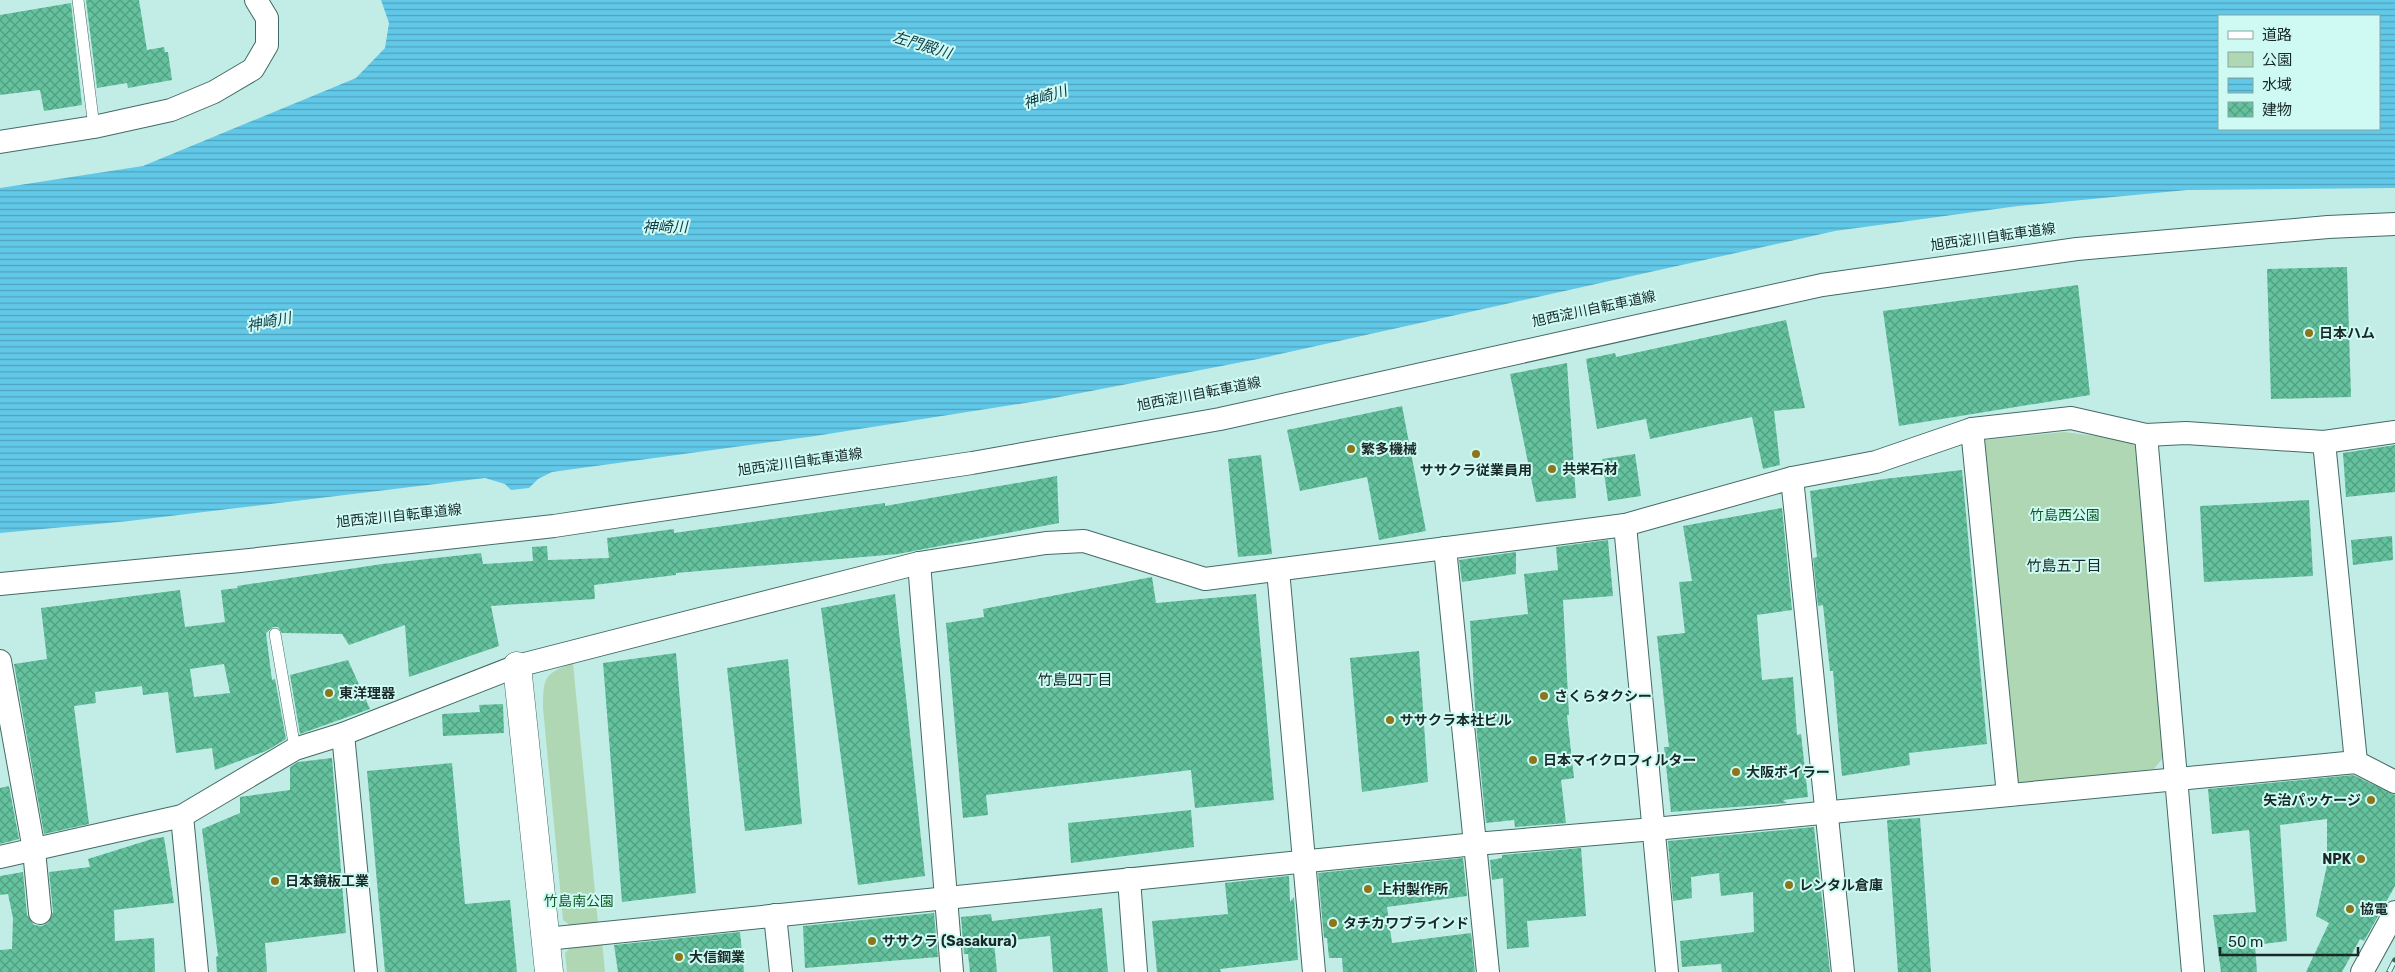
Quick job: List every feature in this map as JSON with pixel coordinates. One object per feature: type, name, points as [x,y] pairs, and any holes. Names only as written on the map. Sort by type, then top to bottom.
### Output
[{"type":"street","points":[[0,142],[94,127],[171,110],[214,92],[253,70],[267,46],[267,18],[256,0]]},
{"type":"street","points":[[0,584],[250,560],[554,526],[972,462],[1249,413],[1822,285],[2077,249],[2328,227],[2395,224]]},
{"type":"street","points":[[0,857],[182,816],[295,749],[343,734],[517,666],[919,563],[1046,543],[1084,541],[1205,579],[1278,570],[1625,525],[1792,478],[1876,462],[1972,429],[2072,418],[2146,435],[2186,433],[2324,442],[2395,432]]},
{"type":"street","points":[[1972,429],[2008,795]]},
{"type":"street","points":[[2146,435],[2193,972]]},
{"type":"street","points":[[2324,442],[2356,762]]},
{"type":"street","points":[[1792,478],[1843,972]]},
{"type":"street","points":[[1625,525],[1667,972]]},
{"type":"street","points":[[1445,548],[1488,972]]},
{"type":"street","points":[[919,563],[952,972]]},
{"type":"street","points":[[1278,570],[1314,972]]},
{"type":"street","points":[[0,661],[34,850],[40,913]]},
{"type":"street","points":[[517,666],[549,972]]},
{"type":"street","points":[[343,734],[366,972]]},
{"type":"street","points":[[546,939],[775,914],[1475,844],[1720,823],[2356,762],[2395,782]]},
{"type":"street","points":[[182,816],[197,972]]},
{"type":"street","points":[[1129,879],[1136,972]]},
{"type":"street","points":[[2362,972],[2395,912]]},
{"type":"street","points":[[775,914],[781,972]]},
{"type":"lane","points":[[78,0],[94,127]]},
{"type":"lane","points":[[275,634],[295,749]]},
{"type":"path","points":[[1720,823],[1721,874]]},
{"type":"green space","name":"竹島西公園","points":[[2064,432],[2128,440],[2138,449],[2166,754],[2154,769],[2020,783],[2011,776],[1979,447],[1986,440]]},
{"type":"green space","name":"竹島南公園","points":[[573,663],[598,923],[571,926],[563,920],[543,708],[544,689],[547,678],[556,670]]},
{"type":"green space","name":"竹島南公園","points":[[602,941],[605,972],[567,972],[565,953],[570,948]]},
{"type":"water","name":"神崎川","points":[[381,0],[2395,0],[2395,188],[2187,190],[2018,206],[1835,231],[1258,359],[1044,400],[815,436],[552,472],[538,479],[529,488],[511,490],[505,484],[485,478],[129,521],[0,533],[0,188],[143,166],[356,78],[385,48],[389,23]]},
{"type":"building","points":[[86,0],[139,0],[147,50],[164,47],[165,52],[168,52],[172,80],[128,88],[127,83],[97,88]]},
{"type":"building","points":[[71,3],[82,105],[44,111],[40,90],[0,95],[0,15]]},
{"type":"building","name":"日本ハム","points":[[2347,267],[2351,397],[2271,399],[2267,269]]},
{"type":"building","points":[[2078,285],[2090,395],[1899,426],[1883,311]]},
{"type":"building","points":[[1786,320],[1805,408],[1774,411],[1780,465],[1763,469],[1752,417],[1650,439],[1646,419],[1597,429],[1586,359],[1615,353],[1616,357]]},
{"type":"building","points":[[1567,363],[1576,498],[1536,502],[1510,374]]},
{"type":"building","name":"繁多機械","points":[[1402,406],[1426,531],[1379,540],[1367,477],[1300,491],[1287,430]]},
{"type":"building","points":[[2395,445],[2395,492],[2346,497],[2343,453]]},
{"type":"building","points":[[1635,454],[1641,496],[1608,501],[1602,459]]},
{"type":"building","points":[[1261,455],[1272,554],[1238,557],[1228,459]]},
{"type":"building","points":[[1962,470],[1987,744],[1909,753],[1910,765],[1842,776],[1833,671],[1830,671],[1823,605],[1818,606],[1813,558],[1817,557],[1810,491],[1884,479]]},
{"type":"building","points":[[1057,476],[1059,523],[898,554],[676,573],[676,575],[594,585],[595,599],[491,606],[499,646],[409,677],[405,625],[349,645],[342,634],[282,633],[278,627],[273,627],[266,633],[272,680],[275,679],[286,739],[266,751],[215,770],[212,748],[176,753],[168,692],[143,695],[142,686],[95,692],[96,703],[74,706],[89,824],[44,834],[14,664],[47,659],[41,608],[180,590],[185,627],[225,622],[221,590],[238,588],[237,586],[382,564],[481,553],[483,564],[533,561],[532,547],[547,546],[548,560],[609,558],[607,538],[674,529],[674,533],[885,503],[885,506]],"holes":[[[224,664],[230,693],[194,697],[190,669]]]},
{"type":"building","points":[[2309,500],[2313,576],[2204,582],[2200,506]]},
{"type":"building","points":[[1782,508],[1792,610],[1757,615],[1762,680],[1793,677],[1797,735],[1801,734],[1808,797],[1783,800],[1787,803],[1671,812],[1664,747],[1669,747],[1657,636],[1685,633],[1679,582],[1692,581],[1683,526]]},
{"type":"building","points":[[2392,536],[2393,560],[2353,565],[2351,540]]},
{"type":"building","points":[[1608,540],[1613,596],[1563,600],[1569,715],[1567,715],[1574,778],[1561,780],[1566,823],[1515,827],[1514,820],[1486,823],[1476,725],[1470,621],[1528,614],[1524,574],[1558,570],[1556,547]]},
{"type":"building","points":[[1516,552],[1516,574],[1462,582],[1459,560]]},
{"type":"building","points":[[1152,577],[1156,603],[1256,594],[1274,800],[1195,808],[1191,770],[986,795],[988,815],[963,818],[946,623],[984,617],[983,609]]},
{"type":"building","points":[[895,594],[925,876],[858,885],[821,608]]},
{"type":"building","name":"ササクラ本社ビル","points":[[1419,651],[1428,782],[1362,792],[1350,658]]},
{"type":"building","points":[[676,653],[696,893],[622,902],[603,663]]},
{"type":"building","points":[[788,659],[802,824],[745,831],[727,668]]},
{"type":"building","name":"東洋理器","points":[[348,660],[370,709],[300,734],[290,675]]},
{"type":"building","points":[[503,704],[504,733],[443,736],[442,714],[480,712],[479,705]]},
{"type":"building","name":"日本鏡板工業","points":[[332,758],[346,933],[265,943],[267,972],[217,972],[216,957],[218,956],[202,829],[240,813],[240,797],[290,790],[290,767],[298,762]]},
{"type":"building","points":[[452,763],[465,904],[510,900],[517,972],[385,972],[367,771]]},
{"type":"building","points":[[2353,775],[2395,795],[2395,886],[2364,941],[2360,939],[2342,972],[2306,972],[2329,923],[2316,916],[2327,865],[2327,819],[2280,825],[2287,941],[2255,945],[2257,972],[2221,972],[2213,915],[2256,912],[2249,830],[2212,834],[2208,789]]},
{"type":"building","points":[[9,786],[19,839],[0,844],[0,788]]},
{"type":"building","points":[[1191,810],[1194,847],[1071,863],[1068,823]]},
{"type":"building","points":[[1920,818],[1931,972],[1898,972],[1887,820]]},
{"type":"building","points":[[1814,827],[1830,972],[1722,972],[1721,964],[1682,967],[1680,941],[1754,932],[1753,892],[1721,896],[1719,873],[1691,877],[1692,898],[1673,901],[1668,841]]},
{"type":"building","points":[[164,837],[174,903],[114,910],[115,941],[154,938],[155,972],[0,972],[0,950],[12,949],[13,918],[8,894],[0,895],[0,876],[23,872],[27,915],[34,925],[42,926],[48,923],[53,912],[49,872],[90,867],[88,859]]},
{"type":"building","points":[[1581,848],[1586,916],[1527,921],[1529,947],[1507,949],[1503,878],[1492,880],[1490,860],[1502,858],[1502,855]]},
{"type":"building","points":[[1463,858],[1467,896],[1387,907],[1392,943],[1471,933],[1475,972],[1343,972],[1342,958],[1329,958],[1327,938],[1324,938],[1318,873]]},
{"type":"building","points":[[1289,876],[1290,902],[1294,897],[1298,960],[1220,969],[1221,972],[1157,972],[1152,921],[1228,914],[1225,883]]},
{"type":"building","points":[[1102,908],[1108,972],[1053,972],[1050,936],[994,942],[997,972],[970,972],[968,954],[964,954],[961,917],[991,914],[992,921]]},
{"type":"building","name":"ササクラ (Sasakura)","points":[[934,913],[938,957],[805,968],[803,926]]},
{"type":"building","name":"大信鋼業","points":[[740,932],[744,972],[618,972],[614,945]]},
{"type":"railway","points":[[2389,972],[2395,960]]},
{"type":"place","name":"日本ハム","points":[[2309,333]]},
{"type":"place","name":"繁多機械","points":[[1351,449]]},
{"type":"place","name":"ササクラ従業員用","points":[[1476,454]]},
{"type":"place","name":"共栄石材","points":[[1552,469]]},
{"type":"place","name":"東洋理器","points":[[329,693]]},
{"type":"place","name":"さくらタクシー","points":[[1544,696]]},
{"type":"place","name":"ササクラ本社ビル","points":[[1390,720]]},
{"type":"place","name":"日本マイクロフィルター","points":[[1533,760]]},
{"type":"place","name":"大阪ボイラー","points":[[1736,772]]},
{"type":"place","name":"矢治パッケージ","points":[[2371,800]]},
{"type":"place","name":"NPK","points":[[2361,859]]},
{"type":"place","name":"日本鏡板工業","points":[[275,881]]},
{"type":"place","name":"レンタル倉庫","points":[[1789,885]]},
{"type":"place","name":"上村製作所","points":[[1368,889]]},
{"type":"place","name":"協電","points":[[2350,909]]},
{"type":"place","name":"タチカワブラインド","points":[[1333,923]]},
{"type":"place","name":"ササクラ (Sasakura)","points":[[872,941]]},
{"type":"place","name":"大信鋼業","points":[[679,957]]},
{"type":"district","name":"竹島五丁目","points":[[2064,566]]},
{"type":"district","name":"竹島四丁目","points":[[1075,680]]},
{"type":"water label","name":"左門殿川","points":[[922,45]]}]
